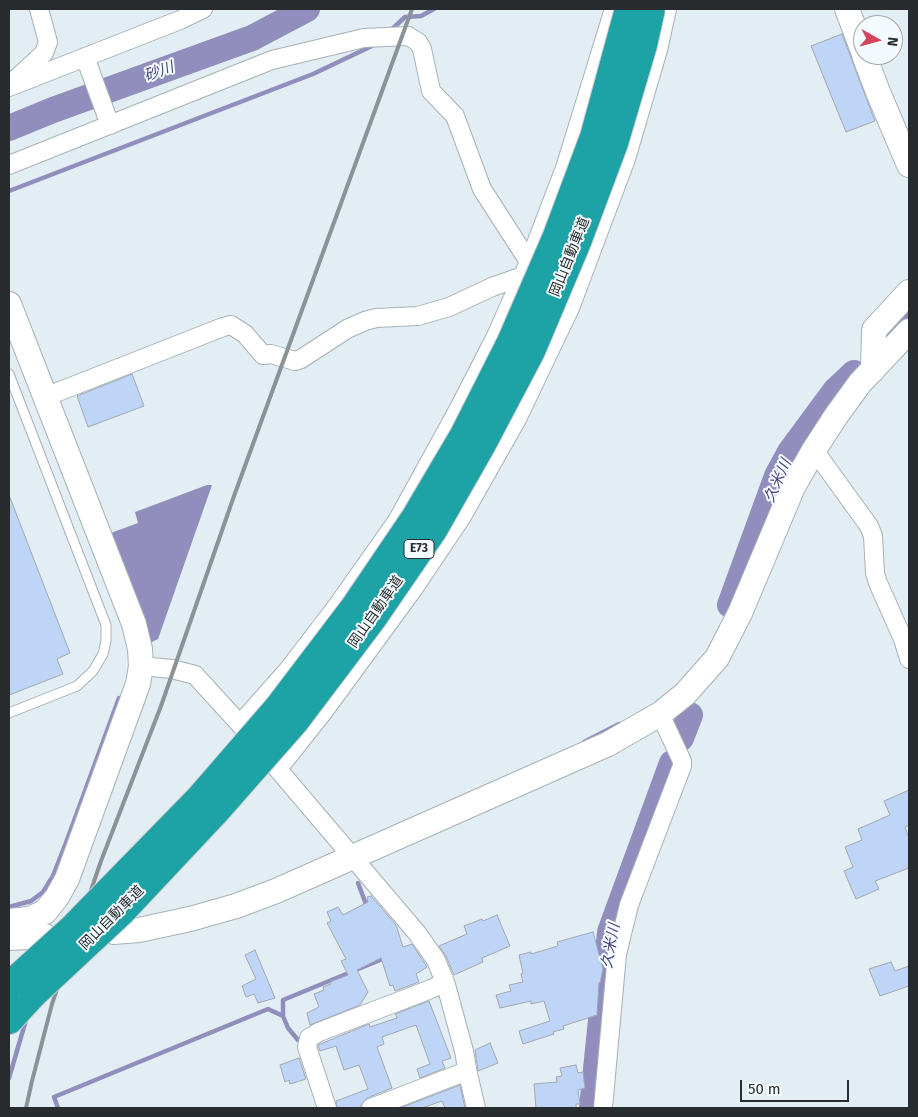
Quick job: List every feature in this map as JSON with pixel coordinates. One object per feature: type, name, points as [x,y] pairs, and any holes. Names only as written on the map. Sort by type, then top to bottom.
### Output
[{"type":"highway","name":"岡山自動車道","points":[[9,1015],[21,990],[72,929],[200,798],[265,723],[354,608],[415,518],[464,435],[506,351],[557,236],[594,137],[629,9]]},
{"type":"highway","name":"岡山自動車道","points":[[21,990],[122,911],[215,812],[295,721],[372,619],[433,530],[482,444],[531,351],[577,242],[614,143],[643,45],[651,9]]},
{"type":"highway","points":[[9,1020],[21,990]]},
{"type":"street","points":[[9,86],[44,53],[48,42],[39,9]]},
{"type":"street","points":[[9,86],[87,60],[203,9]]},
{"type":"street","points":[[240,724],[288,670],[337,606],[397,522],[496,336],[526,269],[565,168],[614,9]]},
{"type":"street","points":[[278,769],[324,711],[414,588],[461,518],[517,419],[570,308],[626,159],[658,50],[667,9]]},
{"type":"street","points":[[847,9],[853,25]]},
{"type":"street","points":[[9,165],[109,122],[272,60],[364,38],[408,36],[418,42],[422,49],[431,91],[455,116],[482,189],[526,269]]},
{"type":"street","points":[[87,60],[109,122]]},
{"type":"street","points":[[868,65],[909,165]]},
{"type":"street","points":[[45,397],[231,325],[245,334],[263,355],[271,354],[295,361],[347,329],[365,321],[376,318],[418,316],[449,307],[526,269]]},
{"type":"street","points":[[872,370],[874,330],[909,292]]},
{"type":"street","points":[[9,304],[134,624],[140,649],[141,666],[138,684],[67,879],[57,898],[44,912],[29,919],[9,921]]},
{"type":"street","points":[[113,932],[138,930],[236,906],[276,891],[608,744],[660,714],[685,694],[717,658],[740,613],[793,487],[814,450],[860,383],[909,331]]},
{"type":"street","points":[[814,450],[869,526],[873,536],[875,573],[878,584],[903,639],[909,660]]},
{"type":"street","points":[[141,666],[172,669],[195,675],[240,724],[417,933],[436,960],[444,979],[464,1051],[476,1108]]},
{"type":"street","points":[[603,1108],[617,954],[629,905],[682,766],[682,761],[660,714]]},
{"type":"street","points":[[9,938],[46,936]]},
{"type":"street","points":[[327,1108],[307,1046],[309,1038],[431,989],[439,985],[444,979]]},
{"type":"street","points":[[371,1108],[467,1071]]},
{"type":"lane","points":[[9,374],[106,626],[106,641],[103,654],[93,671],[77,686],[9,713]]},
{"type":"shaded area","points":[[207,485],[212,485],[158,639],[150,643],[108,534],[138,523],[135,512]]},
{"type":"building","points":[[842,34],[875,121],[846,132],[811,46]]},
{"type":"building","points":[[132,374],[144,406],[88,427],[77,396]]},
{"type":"building","points":[[9,495],[70,653],[57,659],[63,674],[9,695]]},
{"type":"building","points":[[909,790],[909,825],[905,827],[909,838],[909,868],[875,881],[879,889],[856,899],[844,871],[853,867],[845,847],[862,840],[858,829],[890,815],[884,801]]},
{"type":"building","points":[[371,896],[396,925],[403,947],[412,944],[427,967],[416,974],[419,982],[395,991],[393,985],[390,986],[381,958],[357,970],[368,992],[360,1005],[310,1025],[307,1013],[319,1007],[314,994],[324,990],[323,987],[331,984],[330,982],[348,975],[341,961],[346,959],[327,923],[331,921],[327,912],[338,907],[343,915],[368,902],[367,897]]},
{"type":"building","points":[[497,915],[510,946],[482,958],[483,962],[454,975],[446,956],[439,946],[467,934],[464,926]]},
{"type":"building","points":[[593,932],[603,969],[599,982],[597,1015],[563,1026],[564,1029],[553,1032],[554,1034],[523,1044],[519,1031],[550,1021],[544,1001],[531,1004],[531,1001],[500,1008],[496,995],[511,991],[509,985],[523,982],[519,955],[531,952],[531,954],[558,946],[557,942]]},
{"type":"building","points":[[255,950],[275,998],[258,1003],[254,994],[246,997],[242,986],[256,979],[245,955]]},
{"type":"building","points":[[891,962],[895,971],[909,966],[909,986],[880,996],[869,969]]},
{"type":"building","points":[[429,1001],[451,1058],[442,1061],[445,1068],[420,1078],[417,1069],[430,1064],[416,1025],[382,1037],[384,1044],[377,1047],[392,1088],[367,1098],[359,1108],[337,1108],[336,1101],[368,1089],[359,1065],[344,1070],[336,1046],[320,1051],[318,1045],[369,1024],[370,1027],[397,1018],[395,1014]]},
{"type":"building","points":[[490,1043],[498,1063],[478,1071],[475,1050]]},
{"type":"building","points":[[299,1058],[306,1079],[290,1084],[289,1080],[285,1082],[280,1065]]},
{"type":"building","points":[[576,1065],[578,1073],[583,1072],[585,1088],[578,1090],[580,1104],[576,1104],[576,1108],[536,1108],[534,1084],[557,1082],[556,1077],[562,1076],[560,1068]]},
{"type":"building","points":[[460,1085],[465,1108],[445,1108],[442,1101],[422,1108],[400,1108]]},
{"type":"waterway","name":"砂川","points":[[9,128],[53,110],[252,38],[307,9]]},
{"type":"waterway","points":[[389,32],[405,17],[421,16],[434,9]]},
{"type":"waterway","points":[[9,191],[313,74],[374,45]]},
{"type":"waterway","name":"久米川","points":[[891,331],[909,310]]},
{"type":"waterway","name":"久米川","points":[[730,605],[777,476],[790,452],[835,391],[854,373]]},
{"type":"waterway","points":[[9,907],[31,901],[43,892],[53,876],[119,698]]},
{"type":"waterway","name":"久米川","points":[[681,738],[690,715]]},
{"type":"waterway","points":[[584,742],[619,724]]},
{"type":"waterway","name":"久米川","points":[[592,1108],[610,932],[672,763]]},
{"type":"waterway","points":[[358,883],[367,907]]},
{"type":"waterway","points":[[298,1040],[288,1028],[283,1016],[283,1000],[384,957]]},
{"type":"waterway","points":[[58,1108],[54,1097],[268,1009],[283,1016]]},
{"type":"waterway","points":[[9,1078],[26,1020]]},
{"type":"railway","points":[[26,1108],[52,1004],[101,861],[161,706],[234,496],[412,9]]}]
